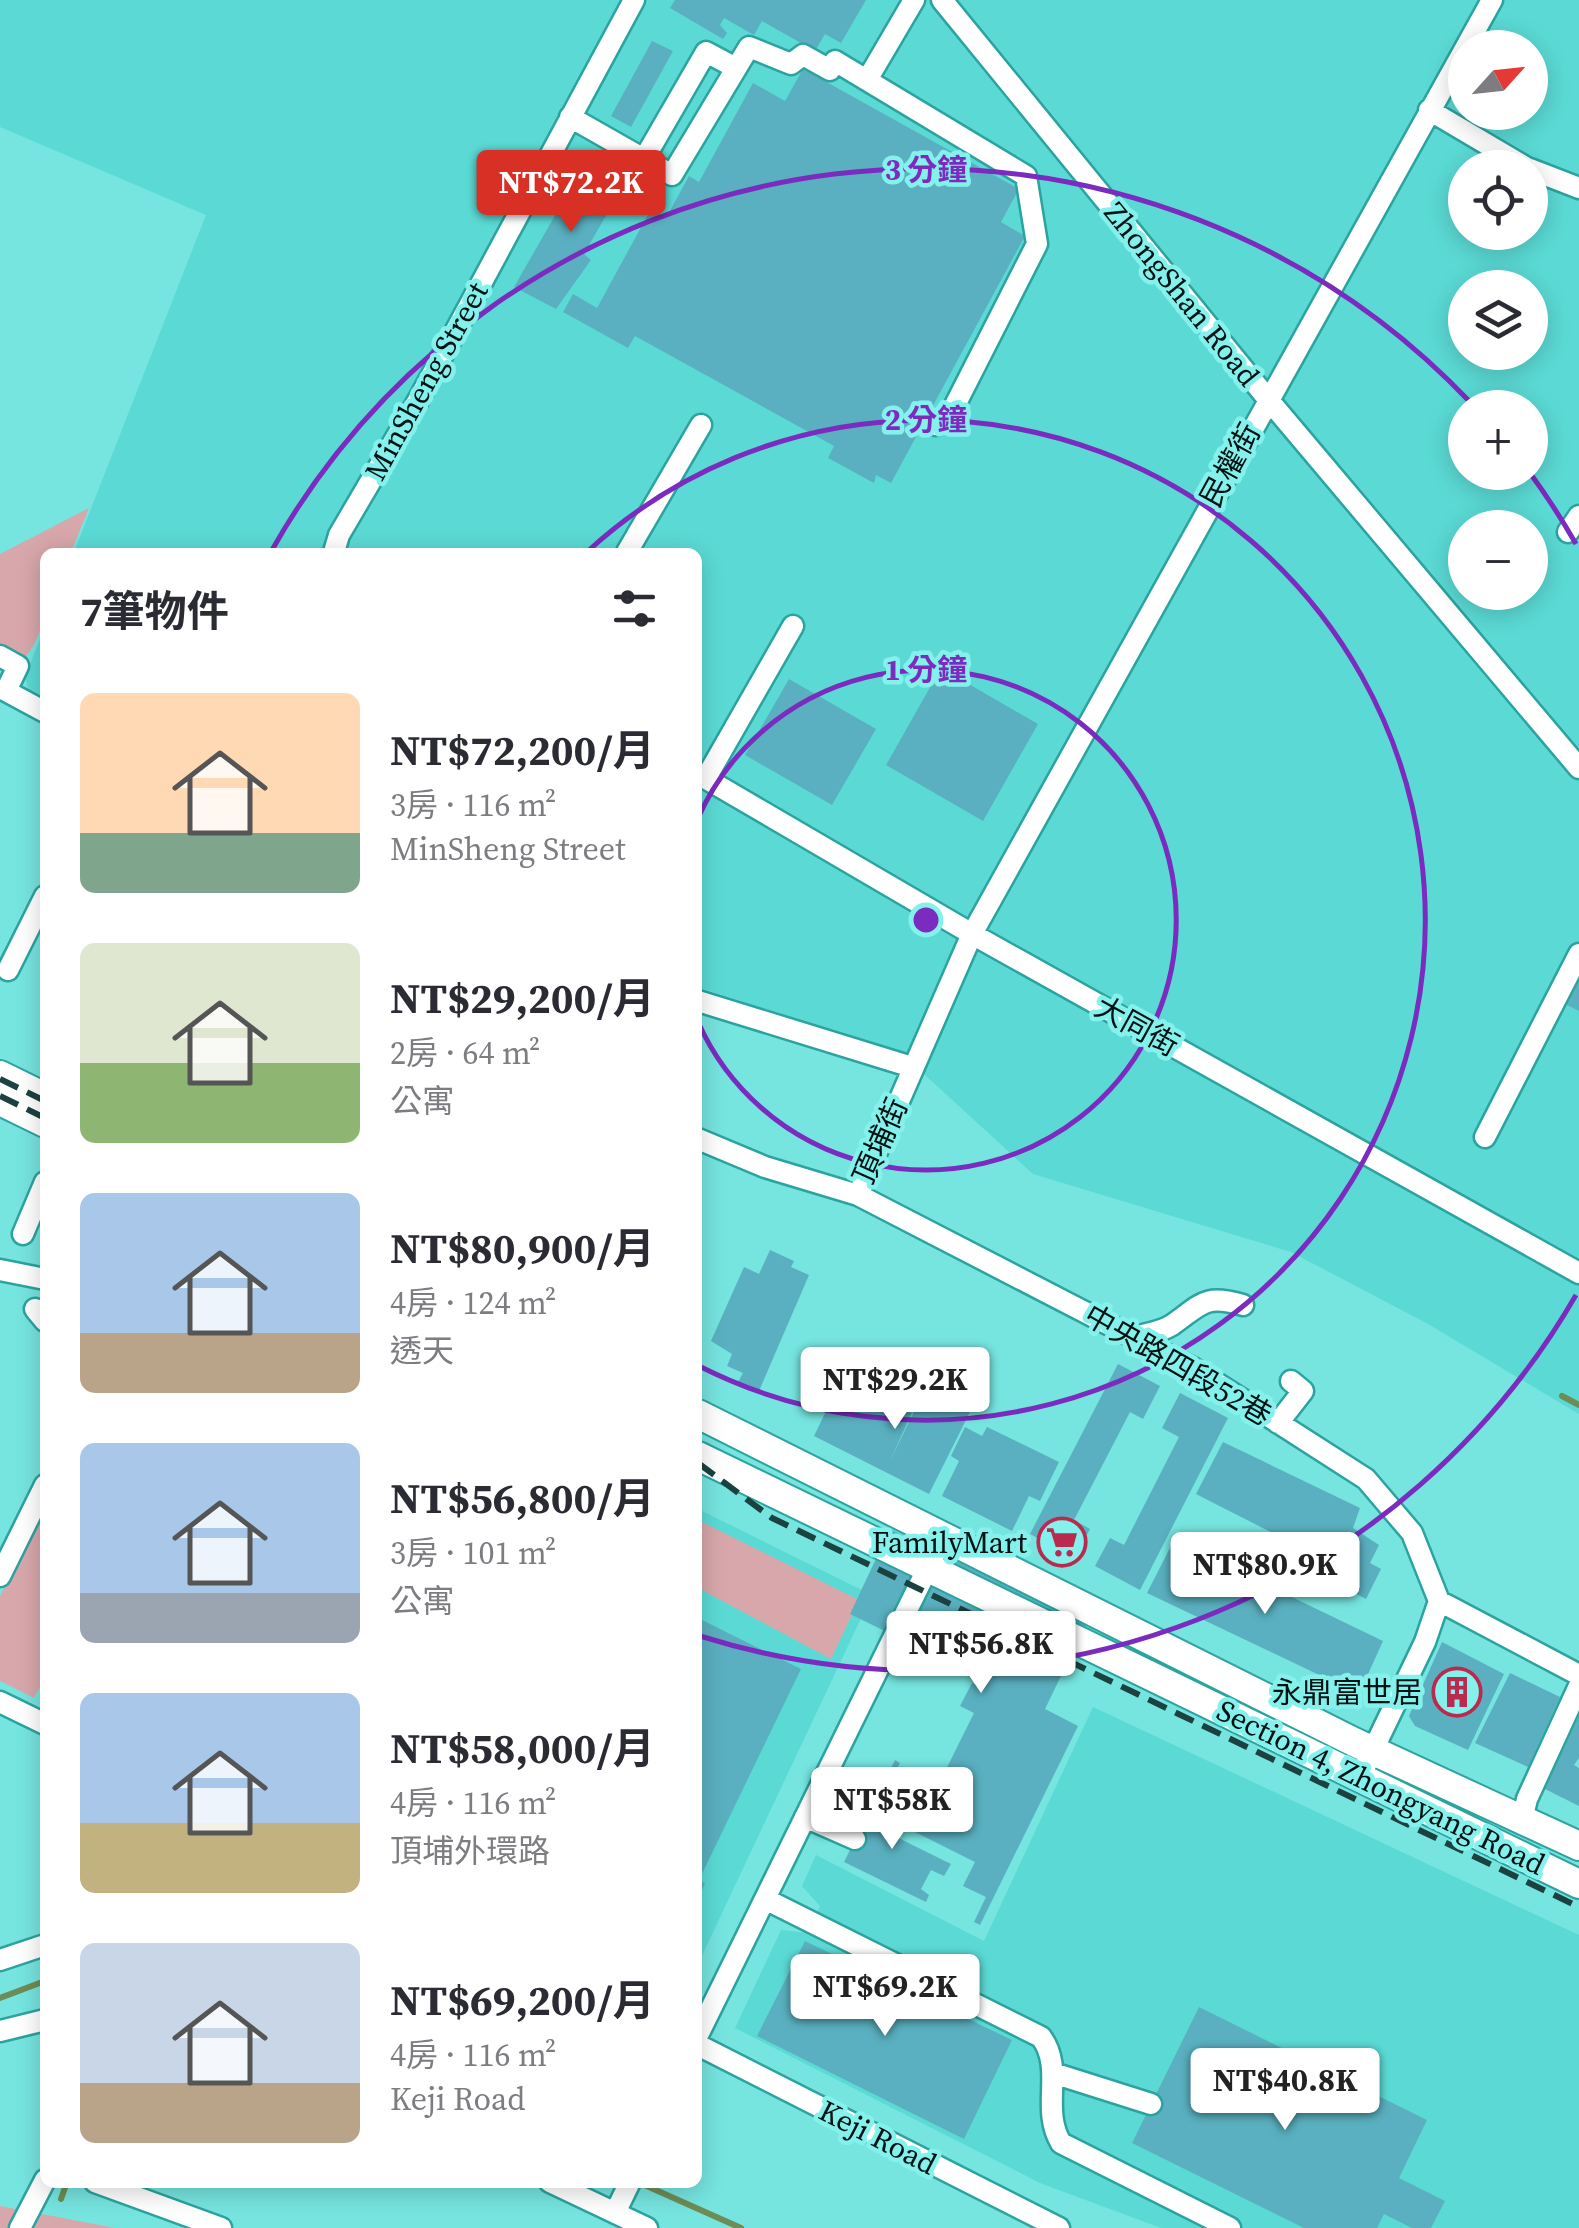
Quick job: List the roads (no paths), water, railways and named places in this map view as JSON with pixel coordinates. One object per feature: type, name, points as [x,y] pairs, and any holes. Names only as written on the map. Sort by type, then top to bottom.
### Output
[{"type":"main road","points":[[0,1075],[40,1095]]},
{"type":"main road","points":[[0,1101],[40,1121]]},
{"type":"main road","name":"Section 4, Zhongyang Road","points":[[702,1416],[1354,1742],[1373,1746],[1579,1846]]},
{"type":"main road","name":"Section 4, Zhongyang Road","points":[[702,1458],[1579,1884]]},
{"type":"street","name":"MinSheng Street","points":[[335,548],[634,0]]},
{"type":"street","points":[[866,80],[914,0]]},
{"type":"street","name":"ZhongShan Road","points":[[942,0],[1267,398],[1579,768]]},
{"type":"street","name":"民權街","points":[[972,934],[1492,0]]},
{"type":"street","points":[[570,117],[672,174],[748,48],[791,64],[804,55],[830,70],[835,60],[1026,176],[1036,244],[947,421],[936,425],[924,420]]},
{"type":"street","points":[[644,159],[706,52],[736,68]]},
{"type":"street","points":[[1429,110],[1498,150]]},
{"type":"street","points":[[1548,176],[1579,188]]},
{"type":"street","points":[[629,548],[701,425]]},
{"type":"street","points":[[702,776],[793,626]]},
{"type":"street","points":[[0,656],[18,666],[3,699],[40,710]]},
{"type":"street","name":"大同街","points":[[702,776],[972,934],[1579,1273]]},
{"type":"street","points":[[8,970],[40,906]]},
{"type":"street","name":"頂埔街","points":[[702,1141],[766,1167],[858,1195],[972,934]]},
{"type":"street","points":[[1486,1137],[1579,954]]},
{"type":"street","points":[[702,1002],[912,1067]]},
{"type":"street","points":[[23,1234],[40,1194]]},
{"type":"street","name":"中央路四段52巷","points":[[858,1195],[1134,1337],[1366,1479],[1412,1534],[1438,1601]]},
{"type":"street","points":[[0,1270],[40,1278]]},
{"type":"street","points":[[1134,1337],[1161,1331],[1189,1310],[1218,1298],[1243,1305]]},
{"type":"street","points":[[1278,1422],[1303,1391],[1291,1381]]},
{"type":"street","points":[[0,1576],[40,1487]]},
{"type":"street","points":[[702,2027],[942,1539]]},
{"type":"street","points":[[1360,1777],[1425,1642],[1438,1601],[1579,1675]]},
{"type":"street","points":[[1522,1820],[1527,1799],[1579,1686]]},
{"type":"street","points":[[0,1702],[40,1722]]},
{"type":"street","points":[[805,1818],[855,1839]]},
{"type":"street","points":[[765,1900],[1002,2026],[1041,2037],[1052,2052],[1050,2110],[1061,2143],[1230,2228]]},
{"type":"street","points":[[0,1960],[40,1946]]},
{"type":"street","points":[[0,2031],[40,2021]]},
{"type":"street","name":"Keji Road","points":[[702,2046],[1059,2228]]},
{"type":"street","points":[[1053,2073],[1152,2104]]},
{"type":"street","points":[[20,2228],[41,2188]]},
{"type":"street","points":[[111,2188],[221,2228]]},
{"type":"street","points":[[563,2188],[647,2228]]},
{"type":"street","points":[[616,2213],[627,2188]]},
{"type":"waterway","points":[[1562,1396],[1579,1405]]},
{"type":"waterway","points":[[0,1998],[40,1983]]},
{"type":"waterway","points":[[61,2199],[65,2188]]},
{"type":"waterway","points":[[651,2188],[741,2228]]},
{"type":"railway","points":[[0,1079],[40,1099]]},
{"type":"railway","points":[[0,1096],[40,1116]]},
{"type":"railway","points":[[702,1466],[772,1518],[1579,1907]]},
{"type":"place","name":"FamilyMart","points":[[1062,1542]]},
{"type":"place","name":"永鼎富世居","points":[[1457,1692]]}]
